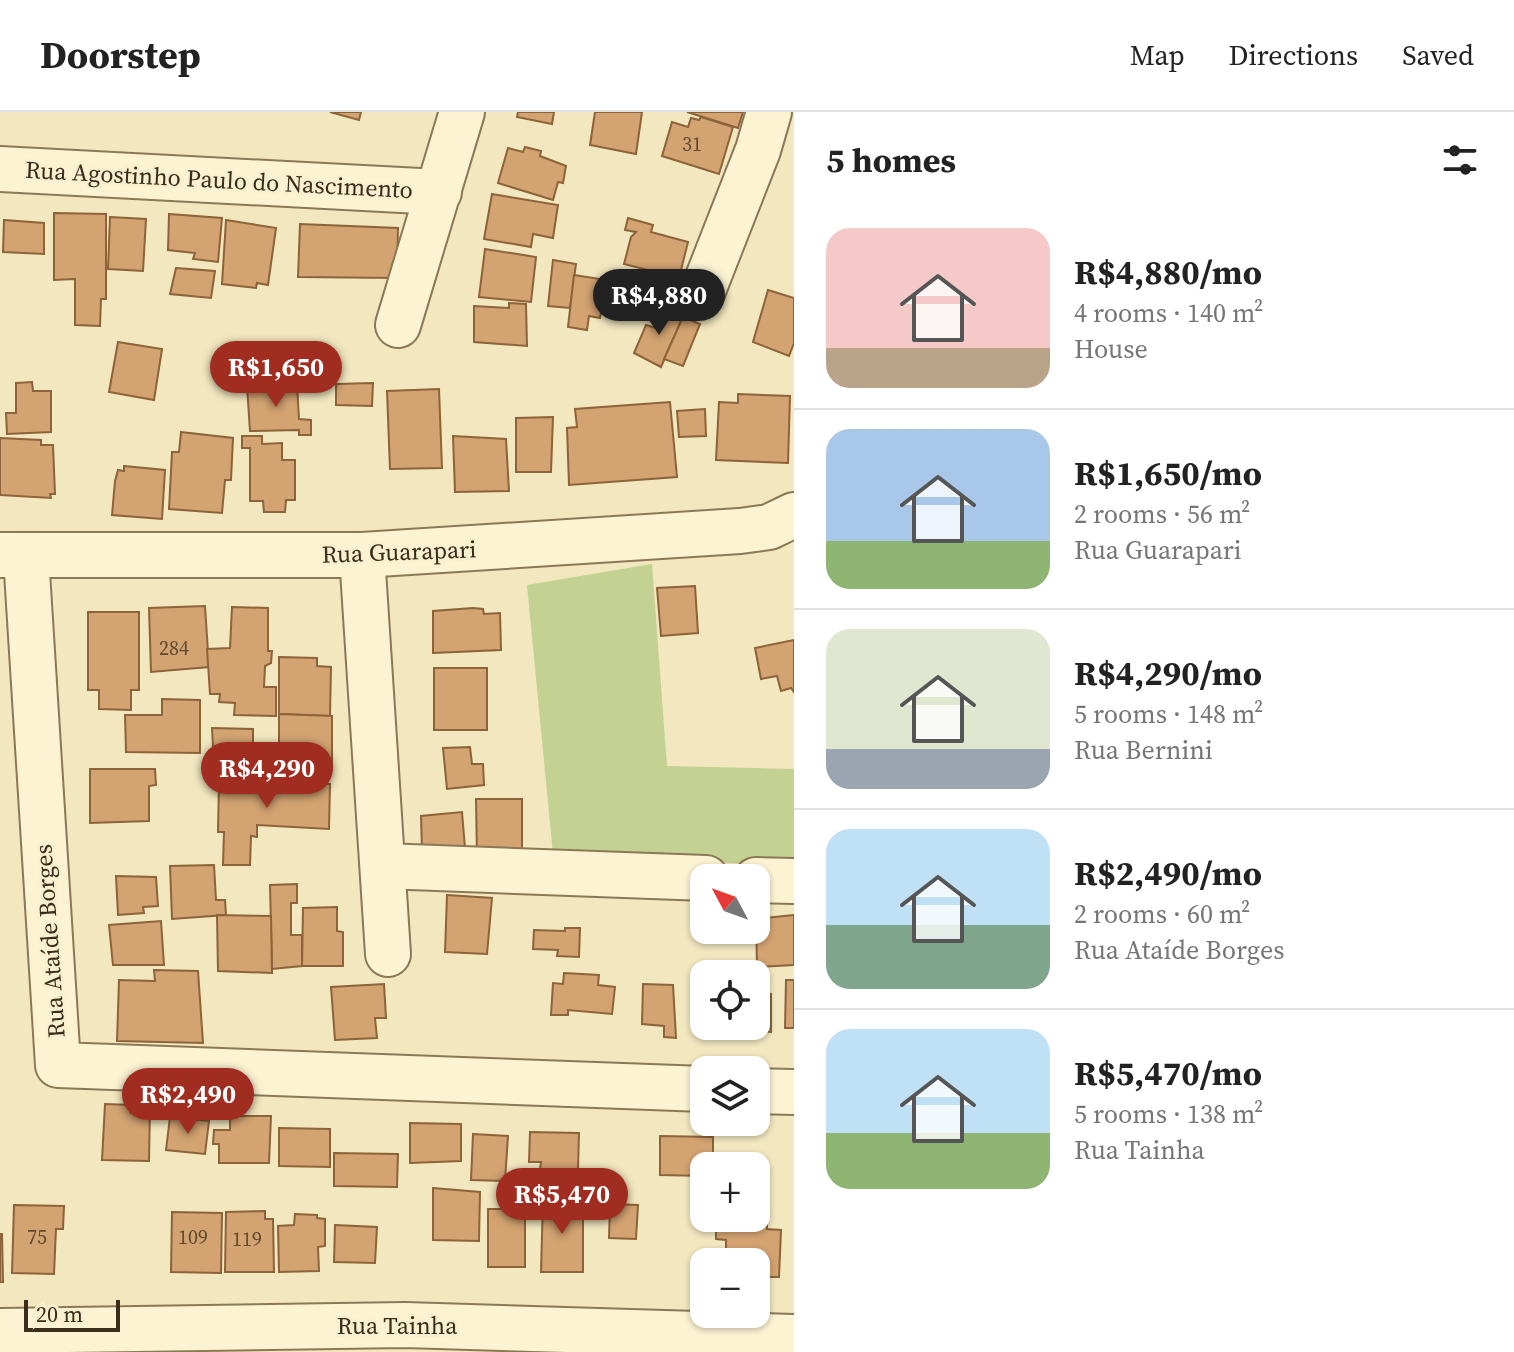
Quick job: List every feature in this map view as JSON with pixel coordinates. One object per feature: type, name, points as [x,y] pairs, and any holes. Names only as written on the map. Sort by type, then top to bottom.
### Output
[{"type":"street","points":[[398,325],[462,112]]},
{"type":"street","points":[[702,293],[758,150],[769,112]]},
{"type":"street","name":"Rua Agostinho Paulo do Nascimento","points":[[0,169],[439,192]]},
{"type":"street","name":"Rua Guarapari","points":[[13,555],[362,555],[740,531],[769,527],[794,515]]},
{"type":"street","name":"Rua Ataíde Borges","points":[[13,555],[58,1065],[690,1088]]},
{"type":"street","points":[[362,555],[388,954]]},
{"type":"street","points":[[383,866],[690,877]]},
{"type":"street","points":[[770,880],[794,881]]},
{"type":"street","points":[[770,1091],[794,1092]]},
{"type":"street","name":"Rua Tainha","points":[[0,1331],[405,1325],[794,1337]]},
{"type":"green space","points":[[652,564],[667,766],[794,769],[794,866],[553,854],[527,585]]},
{"type":"building","points":[[330,112],[361,112],[359,120]]},
{"type":"building","points":[[518,112],[554,112],[552,124],[517,117]]},
{"type":"building","points":[[595,112],[642,112],[636,154],[590,145]]},
{"type":"building","points":[[687,112],[743,112],[738,128]]},
{"type":"building","points":[[701,117],[733,127],[719,174],[662,156],[672,122],[688,127],[691,118],[699,120]]},
{"type":"building","points":[[525,147],[541,151],[540,156],[566,166],[563,183],[558,182],[553,200],[498,183],[508,148],[523,152]]},
{"type":"building","points":[[492,194],[558,205],[553,238],[533,234],[531,247],[484,239]]},
{"type":"building","points":[[54,213],[106,214],[106,299],[101,299],[100,326],[75,325],[75,279],[54,280]]},
{"type":"building","points":[[169,214],[222,218],[218,262],[193,259],[195,253],[168,250]]},
{"type":"building","points":[[110,217],[146,219],[143,271],[108,269]]},
{"type":"building","points":[[628,218],[653,225],[651,232],[688,242],[679,278],[624,264],[631,237],[636,232],[625,230]]},
{"type":"building","points":[[4,220],[44,223],[44,254],[3,252]]},
{"type":"building","points":[[226,220],[276,228],[268,285],[257,283],[256,288],[222,284]]},
{"type":"building","points":[[300,224],[398,228],[397,278],[298,277]]},
{"type":"building","points":[[485,249],[536,257],[531,302],[479,297]]},
{"type":"building","points":[[553,260],[576,264],[570,308],[548,306]]},
{"type":"building","points":[[176,268],[215,271],[211,298],[170,294]]},
{"type":"building","points":[[574,275],[632,284],[626,318],[601,313],[600,318],[589,316],[587,330],[568,327]]},
{"type":"building","points":[[768,290],[794,298],[794,343],[789,356],[753,342]]},
{"type":"building","points":[[509,303],[526,304],[527,346],[474,342],[474,306],[509,308]]},
{"type":"building","points":[[666,305],[684,314],[661,367],[634,353],[646,325],[656,328]]},
{"type":"building","points":[[683,317],[700,324],[683,366],[664,359]]},
{"type":"building","points":[[118,342],[162,349],[154,400],[109,392]]},
{"type":"building","points":[[32,382],[33,391],[51,391],[51,432],[7,434],[6,413],[16,413],[16,383]]},
{"type":"building","points":[[373,383],[372,406],[336,405],[336,384]]},
{"type":"building","points":[[297,384],[299,419],[311,420],[311,435],[299,435],[299,430],[250,431],[247,386]]},
{"type":"building","points":[[439,389],[442,468],[390,469],[387,391]]},
{"type":"building","points":[[738,394],[790,396],[788,463],[716,460],[719,402],[738,403]]},
{"type":"building","points":[[670,402],[677,477],[569,485],[567,428],[577,427],[575,409]]},
{"type":"building","points":[[705,409],[706,436],[679,437],[677,411]]},
{"type":"building","points":[[553,417],[551,472],[516,472],[516,418]]},
{"type":"building","points":[[181,432],[233,438],[231,480],[225,480],[222,513],[169,509],[172,452],[179,452]]},
{"type":"building","points":[[242,436],[262,436],[262,444],[282,443],[282,460],[295,460],[295,500],[286,500],[285,512],[264,512],[263,501],[250,501],[250,448],[242,448]]},
{"type":"building","points":[[453,436],[506,439],[509,491],[455,492]]},
{"type":"building","points":[[0,438],[41,440],[41,445],[53,445],[55,494],[50,494],[51,498],[0,495]]},
{"type":"building","points":[[124,466],[165,470],[162,519],[112,515],[115,481],[118,470],[124,471]]},
{"type":"building","points":[[695,586],[698,633],[661,636],[657,588]]},
{"type":"building","points":[[205,606],[209,667],[151,672],[149,608]]},
{"type":"building","points":[[232,607],[268,608],[268,651],[272,651],[271,663],[265,666],[264,687],[276,687],[276,716],[234,715],[235,703],[219,702],[220,694],[210,694],[207,649],[230,648]]},
{"type":"building","points":[[483,609],[484,614],[500,613],[501,650],[433,653],[433,611]]},
{"type":"building","points":[[88,612],[139,612],[139,690],[131,690],[131,710],[99,709],[99,690],[88,690]]},
{"type":"building","points":[[794,640],[794,692],[791,688],[781,691],[777,676],[761,679],[755,648]]},
{"type":"building","points":[[279,657],[317,658],[317,666],[331,667],[330,716],[279,714]]},
{"type":"building","points":[[434,668],[487,668],[487,730],[434,730]]},
{"type":"building","points":[[162,699],[200,700],[200,753],[126,752],[125,715],[162,715]]},
{"type":"building","points":[[279,714],[332,716],[332,770],[279,770]]},
{"type":"building","points":[[212,728],[253,729],[253,763],[247,763],[247,776],[224,776],[224,766],[214,767]]},
{"type":"building","points":[[470,747],[472,764],[483,764],[484,785],[447,789],[443,748]]},
{"type":"building","points":[[90,769],[155,769],[156,785],[149,786],[149,821],[90,823]]},
{"type":"building","points":[[237,776],[283,776],[283,780],[330,784],[329,829],[257,825],[257,837],[251,836],[250,865],[223,865],[224,832],[218,832],[219,781],[237,780]]},
{"type":"building","points":[[476,799],[522,799],[522,860],[477,860]]},
{"type":"building","points":[[462,812],[465,848],[422,850],[421,816]]},
{"type":"building","points":[[214,865],[216,900],[225,900],[226,915],[172,919],[170,866]]},
{"type":"building","points":[[116,876],[156,877],[158,906],[143,907],[144,913],[118,915]]},
{"type":"building","points":[[297,884],[297,903],[291,903],[291,935],[302,935],[302,966],[272,969],[270,885]]},
{"type":"building","points":[[447,895],[492,898],[487,954],[445,952]]},
{"type":"building","points":[[337,907],[337,931],[343,932],[343,966],[302,966],[303,908]]},
{"type":"building","points":[[217,915],[271,916],[272,973],[218,971]]},
{"type":"building","points":[[794,915],[794,965],[770,966],[770,960],[757,960],[757,944],[770,944],[770,918]]},
{"type":"building","points":[[161,921],[164,965],[113,965],[109,925]]},
{"type":"building","points":[[565,928],[580,928],[579,957],[557,956],[558,950],[533,949],[534,930],[565,931]]},
{"type":"building","points":[[154,970],[198,971],[203,1043],[117,1041],[119,980],[155,981]]},
{"type":"building","points":[[564,973],[599,975],[598,985],[615,987],[612,1014],[568,1010],[568,1015],[551,1015],[553,983],[563,984]]},
{"type":"building","points":[[786,980],[794,980],[794,1028],[785,1028]]},
{"type":"building","points":[[384,984],[386,1018],[375,1018],[377,1038],[335,1040],[331,987]]},
{"type":"building","points":[[643,984],[673,985],[676,1038],[664,1037],[664,1026],[642,1024]]},
{"type":"building","points":[[105,1104],[131,1105],[131,1113],[135,1113],[135,1107],[150,1107],[149,1161],[102,1160]]},
{"type":"building","points":[[230,1116],[271,1116],[269,1163],[219,1163],[219,1144],[213,1144],[214,1130],[230,1130]]},
{"type":"building","points":[[170,1117],[209,1121],[205,1154],[166,1150]]},
{"type":"building","points":[[410,1123],[461,1124],[461,1161],[410,1163]]},
{"type":"building","points":[[279,1128],[330,1129],[330,1167],[279,1166]]},
{"type":"building","points":[[530,1132],[579,1133],[578,1170],[540,1169],[541,1162],[529,1162]]},
{"type":"building","points":[[473,1134],[508,1136],[505,1181],[471,1180]]},
{"type":"building","points":[[660,1136],[713,1137],[713,1152],[690,1152],[690,1176],[660,1175]]},
{"type":"building","points":[[334,1153],[398,1154],[397,1187],[334,1186]]},
{"type":"building","points":[[433,1188],[480,1192],[479,1241],[433,1240]]},
{"type":"building","points":[[543,1199],[583,1200],[583,1272],[541,1272]]},
{"type":"building","points":[[610,1204],[638,1205],[636,1239],[609,1238]]},
{"type":"building","points":[[14,1205],[64,1206],[63,1229],[56,1229],[54,1274],[12,1273]]},
{"type":"building","points":[[488,1209],[525,1209],[525,1267],[488,1267]]},
{"type":"building","points":[[265,1211],[265,1219],[273,1219],[274,1272],[225,1272],[226,1212]]},
{"type":"building","points":[[172,1212],[222,1213],[221,1273],[171,1272]]},
{"type":"building","points":[[295,1214],[317,1215],[317,1218],[325,1219],[325,1246],[318,1247],[319,1271],[279,1272],[278,1226],[294,1225]]},
{"type":"building","points":[[335,1225],[377,1227],[375,1263],[334,1262]]},
{"type":"building","points":[[781,1230],[779,1277],[770,1277],[770,1248],[726,1248],[726,1240],[716,1239],[716,1232]]},
{"type":"building","points":[[2,1234],[3,1282],[0,1282]]}]
